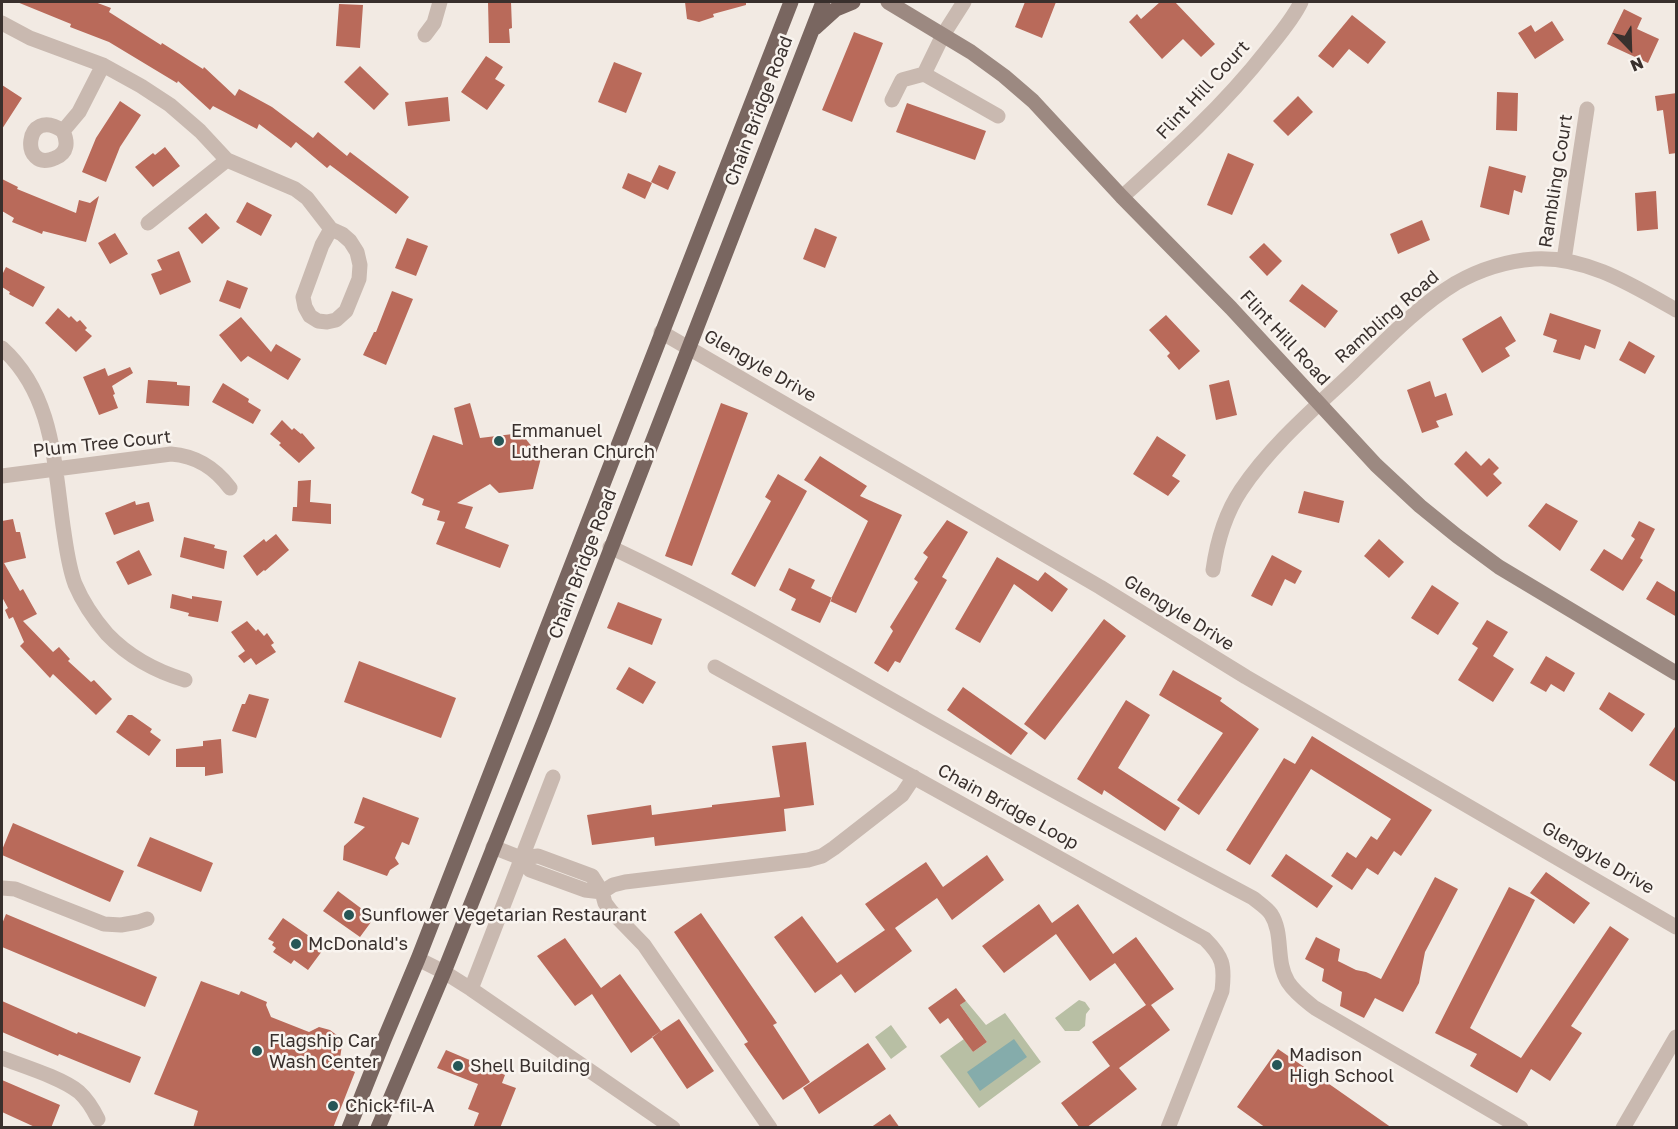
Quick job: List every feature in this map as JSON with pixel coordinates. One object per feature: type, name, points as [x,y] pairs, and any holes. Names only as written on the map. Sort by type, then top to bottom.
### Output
[{"type":"main road","name":"Chain Bridge Road","points":[[349,1128],[418,959],[791,2]]},
{"type":"main road","name":"Chain Bridge Road","points":[[378,1128],[494,847],[823,2]]},
{"type":"main road","points":[[810,32],[836,9],[853,2]]},
{"type":"street","points":[[425,35],[434,23],[440,2]]},
{"type":"street","name":"Flint Hill Road","points":[[888,2],[1005,76],[1033,101],[1122,197],[1231,308],[1319,404],[1420,506],[1456,536],[1500,567],[1677,674]]},
{"type":"street","points":[[924,74],[943,35],[964,2]]},
{"type":"street","name":"Flint Hill Court","points":[[1122,197],[1182,143],[1227,98],[1251,71],[1301,2]]},
{"type":"street","points":[[2,24],[30,38],[103,65],[141,86],[170,105],[200,131],[227,160],[295,189],[308,198],[331,229],[350,241],[357,252],[360,265],[359,279],[346,311],[336,320],[327,322],[318,321],[310,315],[303,297],[322,244],[331,229]]},
{"type":"street","points":[[63,131],[79,112],[103,65]]},
{"type":"street","points":[[892,100],[902,80],[924,74],[998,116]]},
{"type":"street","name":"Rambling Court","points":[[1564,260],[1587,109]]},
{"type":"street","points":[[148,223],[227,160]]},
{"type":"street","name":"Rambling Road","points":[[1213,570],[1217,545],[1226,519],[1240,491],[1279,441],[1395,332],[1436,297],[1457,283],[1480,271],[1505,263],[1531,259],[1564,260],[1614,277],[1677,310]]},
{"type":"street","name":"Glengyle Drive","points":[[662,332],[1100,587],[1246,677],[1677,927]]},
{"type":"street","points":[[2,348],[20,368],[33,388],[44,412],[50,433],[68,561],[75,584],[85,604],[107,633],[134,658],[148,666],[185,680]]},
{"type":"street","name":"Plum Tree Court","points":[[2,476],[171,454],[196,459],[209,466],[230,488]]},
{"type":"street","points":[[610,547],[749,619],[1018,772],[1253,898],[1270,912],[1277,928],[1281,966],[1287,981],[1297,994],[1315,1008],[1521,1128]]},
{"type":"street","points":[[715,667],[914,777]]},
{"type":"street","points":[[471,990],[553,777]]},
{"type":"street","name":"Chain Bridge Loop","points":[[602,892],[613,885],[625,882],[786,863],[822,856],[902,795],[914,777],[1205,939],[1217,951],[1222,962],[1224,976],[1222,991],[1168,1128]]},
{"type":"street","points":[[494,847],[521,858],[538,856],[592,876],[602,892],[605,903],[644,945],[770,1128]]},
{"type":"street","points":[[3,887],[15,889],[104,924],[121,925],[147,919]]},
{"type":"street","points":[[418,959],[444,972],[673,1128]]},
{"type":"street","points":[[1623,1128],[1677,1037]]},
{"type":"street","points":[[2,1058],[67,1084],[91,1105],[98,1119]]},
{"type":"green space","points":[[1079,1000],[1085,1002],[1090,1009],[1086,1014],[1085,1026],[1079,1031],[1065,1031],[1055,1018]]},
{"type":"green space","points":[[966,1001],[986,1025],[1005,1013],[1041,1062],[979,1108],[940,1056],[964,1039],[973,1052],[987,1042],[960,1005]]},
{"type":"green space","points":[[891,1025],[907,1047],[891,1059],[875,1037]]},
{"type":"water","points":[[1014,1039],[1027,1057],[980,1091],[967,1072]]},
{"type":"building","points":[[17,2],[95,2],[111,8],[109,12],[161,45],[162,43],[203,69],[204,67],[235,96],[239,89],[272,107],[313,138],[318,132],[347,156],[350,152],[409,197],[396,214],[330,165],[327,168],[296,142],[291,148],[259,124],[257,129],[213,106],[210,110],[178,81],[177,83],[109,42]]},
{"type":"building","points":[[488,2],[511,2],[510,43],[489,43]]},
{"type":"building","points":[[685,2],[746,2],[746,5],[713,14],[714,17],[699,22],[687,19]]},
{"type":"building","points":[[1025,2],[1056,2],[1042,38],[1015,27]]},
{"type":"building","points":[[1160,2],[1175,2],[1215,44],[1201,57],[1183,39],[1162,59],[1129,22],[1137,14],[1141,19]]},
{"type":"building","points":[[339,4],[363,5],[360,48],[336,46]]},
{"type":"building","points":[[1624,9],[1642,18],[1637,29],[1659,39],[1648,63],[1607,44]]},
{"type":"building","points":[[1352,15],[1386,42],[1368,64],[1349,49],[1333,68],[1318,56]]},
{"type":"building","points":[[1552,21],[1564,40],[1535,59],[1518,33],[1531,25],[1535,32]]},
{"type":"building","points":[[854,32],[883,43],[852,122],[822,110]]},
{"type":"building","points":[[486,56],[503,67],[495,79],[505,85],[487,110],[461,92]]},
{"type":"building","points":[[614,62],[642,73],[626,113],[598,102]]},
{"type":"building","points":[[360,66],[389,94],[374,110],[344,82]]},
{"type":"building","points":[[2,85],[22,98],[2,129]]},
{"type":"building","points":[[1497,92],[1518,93],[1517,131],[1496,130]]},
{"type":"building","points":[[1677,93],[1677,153],[1669,154],[1663,110],[1657,111],[1655,96]]},
{"type":"building","points":[[1298,96],[1313,112],[1288,136],[1273,121]]},
{"type":"building","points":[[448,97],[450,121],[408,126],[405,102]]},
{"type":"building","points":[[120,101],[141,115],[120,147],[106,182],[82,172],[96,138]]},
{"type":"building","points":[[907,103],[986,131],[975,160],[896,132]]},
{"type":"building","points":[[165,147],[180,166],[153,187],[135,167]]},
{"type":"building","points":[[1228,153],[1254,164],[1232,215],[1207,205]]},
{"type":"building","points":[[659,165],[676,172],[668,190],[651,182]]},
{"type":"building","points":[[1489,166],[1526,176],[1522,193],[1514,190],[1509,215],[1480,207]]},
{"type":"building","points":[[628,173],[652,183],[645,199],[622,188]]},
{"type":"building","points":[[2,179],[18,187],[17,189],[76,213],[79,200],[90,203],[99,196],[86,242],[43,231],[42,234],[12,222],[14,218],[2,211]]},
{"type":"building","points":[[1656,191],[1658,229],[1637,231],[1635,193]]},
{"type":"building","points":[[247,202],[272,215],[261,236],[236,222]]},
{"type":"building","points":[[206,213],[220,228],[202,244],[188,228]]},
{"type":"building","points":[[1422,220],[1430,240],[1398,254],[1390,234]]},
{"type":"building","points":[[815,228],[837,237],[825,268],[803,259]]},
{"type":"building","points":[[115,233],[128,254],[110,264],[98,243]]},
{"type":"building","points":[[407,238],[428,246],[416,276],[395,268]]},
{"type":"building","points":[[1264,243],[1282,261],[1267,276],[1249,257]]},
{"type":"building","points":[[179,251],[191,282],[160,295],[151,274],[162,270],[157,260]]},
{"type":"building","points":[[6,267],[45,287],[33,307],[9,294],[10,292],[2,287],[2,275]]},
{"type":"building","points":[[227,280],[248,288],[240,309],[219,301]]},
{"type":"building","points":[[1302,284],[1338,311],[1325,328],[1289,301]]},
{"type":"building","points":[[392,291],[413,299],[386,365],[363,355],[376,332]]},
{"type":"building","points":[[58,308],[69,318],[71,316],[77,322],[80,320],[87,328],[85,330],[92,336],[76,352],[45,323]]},
{"type":"building","points":[[1550,313],[1601,330],[1595,349],[1585,345],[1580,360],[1553,352],[1557,340],[1543,335]]},
{"type":"building","points":[[1166,315],[1200,351],[1179,370],[1167,356],[1170,353],[1149,330]]},
{"type":"building","points":[[1501,316],[1516,341],[1505,348],[1510,356],[1482,373],[1462,339]]},
{"type":"building","points":[[241,317],[271,352],[276,344],[301,359],[288,380],[248,356],[241,362],[219,335]]},
{"type":"building","points":[[1629,341],[1655,356],[1645,374],[1619,360]]},
{"type":"building","points":[[130,367],[133,373],[112,386],[118,408],[99,415],[83,377],[105,368],[108,376]]},
{"type":"building","points":[[148,380],[177,382],[177,385],[190,386],[189,406],[146,403]]},
{"type":"building","points":[[1229,380],[1237,415],[1216,420],[1209,385]]},
{"type":"building","points":[[1430,381],[1435,397],[1446,393],[1453,415],[1436,421],[1439,427],[1422,433],[1407,390]]},
{"type":"building","points":[[223,383],[249,399],[248,402],[261,410],[253,424],[212,402]]},
{"type":"building","points":[[470,403],[480,438],[521,433],[541,458],[533,489],[499,493],[490,484],[457,503],[473,507],[465,528],[509,545],[500,568],[436,544],[445,522],[437,520],[440,511],[422,505],[424,499],[411,493],[433,435],[463,445],[454,408]]},
{"type":"building","points":[[721,403],[748,413],[692,566],[665,556]]},
{"type":"building","points":[[282,420],[292,430],[294,428],[302,433],[315,448],[299,463],[270,434]]},
{"type":"building","points":[[1157,436],[1186,455],[1172,476],[1180,481],[1168,496],[1133,474]]},
{"type":"building","points":[[1466,451],[1481,466],[1489,458],[1499,468],[1493,474],[1502,483],[1487,497],[1454,464]]},
{"type":"building","points":[[820,456],[867,486],[860,496],[902,515],[856,613],[830,601],[868,521],[804,480]]},
{"type":"building","points":[[778,474],[807,491],[755,587],[731,574],[771,501],[765,497]]},
{"type":"building","points":[[311,480],[310,502],[331,504],[331,524],[292,521],[293,507],[297,507],[298,481]]},
{"type":"building","points":[[1304,491],[1344,501],[1339,523],[1298,513]]},
{"type":"building","points":[[135,501],[136,505],[149,502],[154,521],[114,535],[105,513]]},
{"type":"building","points":[[1546,503],[1578,521],[1560,551],[1528,526]]},
{"type":"building","points":[[13,519],[16,532],[20,532],[26,558],[4,563],[20,591],[23,589],[37,614],[23,621],[53,652],[59,647],[70,659],[68,661],[91,682],[94,680],[112,699],[96,715],[53,674],[50,678],[20,646],[24,642],[13,617],[9,619],[5,610],[8,608],[2,597],[2,521]]},
{"type":"building","points":[[947,520],[968,532],[942,577],[947,580],[900,663],[895,661],[888,672],[874,663],[893,631],[890,627],[918,582],[914,579],[928,557],[923,553]]},
{"type":"building","points":[[1639,521],[1655,529],[1640,558],[1643,560],[1623,591],[1590,570],[1604,549],[1622,560],[1635,539],[1631,536]]},
{"type":"building","points":[[276,534],[289,550],[257,576],[243,556],[264,539],[266,542]]},
{"type":"building","points":[[184,537],[215,545],[214,548],[227,551],[224,569],[180,557]]},
{"type":"building","points":[[1379,539],[1404,562],[1389,578],[1364,556]]},
{"type":"building","points":[[139,550],[152,575],[128,585],[116,562]]},
{"type":"building","points":[[1272,555],[1302,571],[1295,584],[1285,579],[1272,606],[1251,596]]},
{"type":"building","points":[[997,557],[1038,581],[1045,572],[1068,589],[1052,612],[1014,584],[980,643],[955,629]]},
{"type":"building","points":[[789,568],[815,580],[811,588],[832,598],[820,623],[791,610],[796,599],[779,590]]},
{"type":"building","points":[[1657,581],[1677,593],[1677,617],[1646,599]]},
{"type":"building","points":[[1432,585],[1459,603],[1438,635],[1411,618]]},
{"type":"building","points":[[172,594],[192,599],[192,596],[222,601],[218,622],[188,616],[189,613],[170,608]]},
{"type":"building","points":[[618,602],[662,619],[652,645],[607,628]]},
{"type":"building","points":[[1104,619],[1126,636],[1045,740],[1024,724]]},
{"type":"building","points":[[1487,620],[1508,632],[1493,656],[1514,669],[1493,702],[1458,680],[1478,648],[1472,644]]},
{"type":"building","points":[[247,621],[264,636],[267,633],[274,643],[271,645],[276,652],[256,665],[251,658],[244,663],[238,656],[245,651],[231,632]]},
{"type":"building","points":[[1546,656],[1575,673],[1564,692],[1551,684],[1546,692],[1530,683]]},
{"type":"building","points":[[359,661],[456,698],[441,738],[344,702]]},
{"type":"building","points":[[629,667],[656,682],[643,704],[616,689]]},
{"type":"building","points":[[1173,670],[1222,698],[1220,701],[1259,729],[1199,815],[1177,800],[1223,733],[1159,695]]},
{"type":"building","points":[[963,687],[1028,733],[1011,755],[947,710]]},
{"type":"building","points":[[1609,692],[1645,714],[1632,732],[1599,709]]},
{"type":"building","points":[[249,694],[269,699],[256,738],[232,731],[242,704],[245,704]]},
{"type":"building","points":[[1126,700],[1150,715],[1118,768],[1180,808],[1165,831],[1104,790],[1102,795],[1077,779]]},
{"type":"building","points":[[128,715],[132,715],[152,729],[150,732],[161,740],[149,756],[116,732]]},
{"type":"building","points":[[1677,724],[1677,783],[1649,765]]},
{"type":"building","points":[[1312,736],[1432,810],[1401,856],[1394,851],[1378,875],[1367,868],[1352,890],[1331,876],[1347,852],[1356,858],[1371,836],[1377,840],[1391,819],[1311,769],[1250,865],[1226,850],[1284,758],[1295,764]]},
{"type":"building","points":[[221,739],[223,773],[205,776],[205,767],[176,767],[176,749],[203,746],[203,741]]},
{"type":"building","points":[[806,742],[814,805],[784,809],[786,831],[655,846],[654,837],[592,845],[587,815],[651,805],[652,815],[780,797],[772,746]]},
{"type":"building","points":[[363,797],[419,818],[409,845],[402,842],[395,858],[399,864],[390,870],[387,876],[343,860],[344,846],[365,827],[354,823]]},
{"type":"building","points":[[13,823],[124,871],[110,902],[2,855]]},
{"type":"building","points":[[150,837],[213,863],[201,892],[137,866]]},
{"type":"building","points":[[1286,854],[1333,886],[1317,908],[1271,876]]},
{"type":"building","points":[[987,855],[1004,880],[952,920],[937,898],[895,928],[912,951],[855,993],[841,974],[815,993],[774,937],[802,916],[837,963],[885,930],[865,904],[926,862],[943,887]]},
{"type":"building","points":[[1546,872],[1590,903],[1574,924],[1530,893]]},
{"type":"building","points":[[1435,877],[1458,889],[1425,952],[1419,983],[1403,1012],[1375,998],[1364,1018],[1340,1006],[1342,992],[1322,981],[1324,969],[1305,959],[1316,937],[1340,949],[1338,961],[1381,979]]},
{"type":"building","points":[[1509,887],[1535,900],[1470,1028],[1521,1058],[1610,926],[1629,939],[1571,1026],[1582,1033],[1550,1081],[1531,1069],[1517,1093],[1470,1066],[1477,1054],[1435,1033]]},
{"type":"building","name":"Sunflower Vegetarian Restaurant","points":[[338,891],[374,918],[360,937],[323,911]]},
{"type":"building","points":[[1039,904],[1052,923],[1078,904],[1113,954],[1136,937],[1174,989],[1151,1005],[1170,1030],[1119,1068],[1137,1089],[1086,1128],[1080,1128],[1061,1103],[1110,1066],[1092,1042],[1146,1005],[1115,963],[1090,981],[1056,934],[1004,973],[982,946]]},
{"type":"building","points":[[701,913],[777,1023],[773,1025],[810,1082],[783,1100],[744,1044],[748,1042],[674,932]]},
{"type":"building","points":[[6,914],[157,977],[145,1007],[2,947],[2,924]]},
{"type":"building","name":"McDonald's","points":[[283,918],[325,947],[308,970],[294,960],[291,964],[273,952],[276,948],[272,945],[274,942],[268,939]]},
{"type":"building","points":[[565,938],[601,988],[620,974],[661,1031],[631,1053],[592,994],[575,1006],[537,956]]},
{"type":"building","name":"Flagship Car Wash Center","points":[[201,981],[239,995],[241,991],[267,1002],[271,1017],[309,1032],[319,1027],[330,1030],[338,1036],[342,1045],[339,1065],[355,1072],[333,1128],[193,1128],[198,1111],[154,1094]]},
{"type":"building","points":[[956,988],[966,1001],[960,1005],[987,1042],[973,1052],[948,1018],[940,1024],[928,1008]]},
{"type":"building","points":[[2,1001],[77,1034],[78,1032],[141,1057],[130,1083],[2,1032]]},
{"type":"building","points":[[679,1019],[714,1071],[687,1089],[652,1037]]},
{"type":"building","points":[[868,1043],[886,1069],[819,1114],[803,1088]]},
{"type":"building","points":[[1278,1049],[1392,1128],[1266,1128],[1237,1107]]},
{"type":"building","points":[[446,1050],[505,1075],[502,1083],[516,1088],[500,1128],[473,1128],[479,1113],[468,1109],[478,1084],[437,1068]]},
{"type":"building","points":[[2,1080],[60,1105],[51,1128],[37,1128],[2,1112]]},
{"type":"building","points":[[890,1114],[900,1128],[870,1128]]},
{"type":"place","name":"Emmanuel Lutheran Church","points":[[499,441]]},
{"type":"place","name":"Sunflower Vegetarian Restaurant","points":[[349,915]]},
{"type":"place","name":"McDonald's","points":[[296,944]]},
{"type":"place","name":"Flagship Car Wash Center","points":[[257,1051]]},
{"type":"place","name":"Madison High School","points":[[1277,1065]]},
{"type":"place","name":"Shell Building","points":[[458,1066]]},
{"type":"place","name":"Chick-fil-A","points":[[333,1106]]}]
